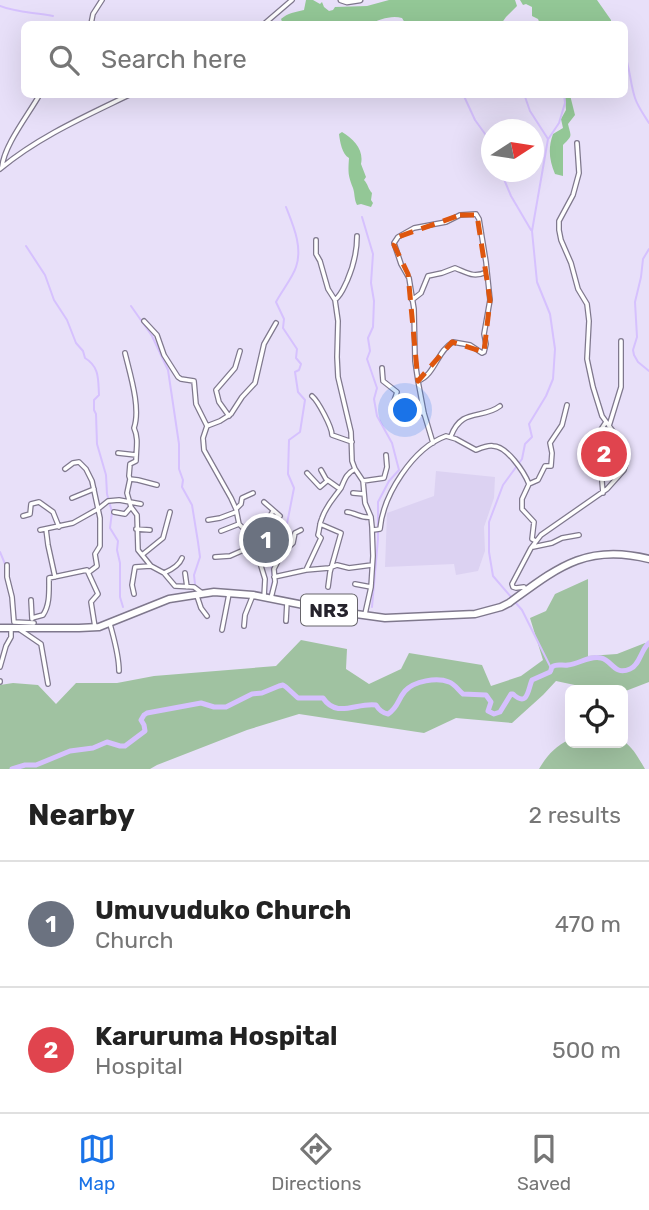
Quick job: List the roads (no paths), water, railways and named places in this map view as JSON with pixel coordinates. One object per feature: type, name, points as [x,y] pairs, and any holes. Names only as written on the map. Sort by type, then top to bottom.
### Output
[{"type":"highway","name":"NR3","points":[[0,626],[14,628],[35,623],[96,627],[110,624],[161,602],[199,593],[230,592],[385,618],[475,614],[501,607],[559,568],[585,557],[612,554],[649,559]]},
{"type":"main road","points":[[341,0],[360,0]]},
{"type":"street","points":[[92,21],[102,0]]},
{"type":"street","points":[[268,21],[292,0]]},
{"type":"street","points":[[1,165],[38,98]]},
{"type":"street","points":[[1,165],[53,134],[123,98]]},
{"type":"street","points":[[526,591],[524,587],[513,587],[512,584],[536,541],[603,493],[620,476],[627,460],[620,441],[607,424],[593,387],[588,364],[587,304],[578,289],[559,228],[559,221],[579,173],[577,143]]},
{"type":"street","points":[[418,381],[427,376],[446,347],[453,342],[470,345],[484,352],[490,300],[477,215],[460,215],[446,222],[414,228],[398,237],[394,243],[409,278],[414,309],[415,361],[418,381],[424,413],[433,443]]},
{"type":"street","points":[[335,300],[341,294],[354,265],[357,236]]},
{"type":"street","points":[[316,240],[316,254],[328,289],[335,300],[338,321],[337,367],[352,442],[352,461],[363,481],[373,530],[370,587],[364,616]]},
{"type":"street","points":[[412,300],[420,295],[426,279],[431,274],[455,268],[470,275],[487,272]]},
{"type":"street","points":[[144,321],[157,335],[164,355],[178,377],[194,381],[196,404],[207,426],[202,441],[204,450],[231,498],[239,524],[248,531],[253,540],[265,579],[267,598]]},
{"type":"street","points":[[207,426],[229,416],[256,381],[264,344],[276,323]]},
{"type":"street","points":[[603,493],[598,437],[600,430],[607,424],[621,387],[621,341]]},
{"type":"street","points":[[229,416],[219,402],[216,390],[235,368],[240,351]]},
{"type":"street","points":[[125,354],[135,402],[134,428],[138,439],[136,461],[130,464],[127,492],[137,515],[137,547],[151,566],[164,573],[175,586],[198,589],[201,608],[208,616]]},
{"type":"street","points":[[382,368],[383,381],[397,392],[394,401],[412,412],[424,413]]},
{"type":"street","points":[[312,396],[331,426],[331,433],[352,442]]},
{"type":"street","points":[[451,436],[456,426],[473,414],[495,410],[500,405]]},
{"type":"street","points":[[536,541],[532,539],[534,522],[522,509],[521,504],[529,484],[540,477],[545,466],[551,466],[550,443],[562,425],[567,405]]},
{"type":"street","points":[[373,530],[380,529],[392,489],[411,463],[442,436],[451,436],[476,450],[490,446],[502,448],[522,469],[529,484]]},
{"type":"street","points":[[118,453],[136,456]]},
{"type":"street","points":[[363,481],[384,478],[386,455]]},
{"type":"street","points":[[65,469],[79,462],[88,472],[94,489],[100,518],[100,543],[95,554],[97,566],[89,572]]},
{"type":"street","points":[[306,570],[321,538],[318,535],[320,524],[329,503],[347,475],[355,469]]},
{"type":"street","points":[[321,470],[327,481],[340,489]]},
{"type":"street","points":[[307,473],[321,487],[327,481]]},
{"type":"street","points":[[130,479],[157,485]]},
{"type":"street","points":[[310,486],[315,482]]},
{"type":"street","points":[[72,498],[94,489]]},
{"type":"street","points":[[353,492],[365,494]]},
{"type":"street","points":[[208,520],[220,518],[236,510],[242,498],[253,494]]},
{"type":"street","points":[[40,530],[73,523],[108,501],[141,504]]},
{"type":"street","points":[[23,516],[30,514],[32,503],[39,502],[53,512],[59,527]]},
{"type":"street","points":[[264,502],[279,516]]},
{"type":"street","points":[[114,512],[125,514],[130,504]]},
{"type":"street","points":[[253,540],[269,522],[273,511]]},
{"type":"street","points":[[142,555],[163,538],[170,512]]},
{"type":"street","points":[[347,512],[365,518],[371,517]]},
{"type":"street","points":[[221,531],[239,524]]},
{"type":"street","points":[[320,524],[341,532],[328,587]]},
{"type":"street","points":[[46,529],[55,577]]},
{"type":"street","points":[[136,529],[150,530]]},
{"type":"street","points":[[267,598],[275,586],[274,569],[282,553],[292,544],[295,533],[301,530]]},
{"type":"street","points":[[531,548],[579,535]]},
{"type":"street","points":[[215,556],[230,556],[255,545]]},
{"type":"street","points":[[164,573],[173,569],[182,558]]},
{"type":"street","points":[[7,565],[14,621],[35,623],[45,614],[49,578],[85,570],[89,572]]},
{"type":"street","points":[[274,578],[337,565],[349,568],[372,565]]},
{"type":"street","points":[[134,594],[132,585],[135,567],[151,566]]},
{"type":"street","points":[[89,572],[98,593],[91,602],[96,627]]},
{"type":"street","points":[[185,573],[187,587]]},
{"type":"street","points":[[355,584],[370,587]]},
{"type":"street","points":[[222,630],[230,592]]},
{"type":"street","points":[[244,626],[245,615],[253,595]]},
{"type":"street","points":[[31,600],[35,623]]},
{"type":"street","points":[[286,621],[287,602]]},
{"type":"street","points":[[110,624],[120,671]]},
{"type":"street","points":[[0,667],[14,628],[41,644],[48,684]]},
{"type":"waterway","points":[[0,6],[53,16]]},
{"type":"waterway","points":[[628,63],[635,98],[649,123]]},
{"type":"waterway","points":[[465,98],[481,128]]},
{"type":"waterway","points":[[511,597],[493,576],[489,552],[489,522],[503,485],[522,459],[525,444],[532,437],[529,424],[553,379],[555,349],[550,314],[537,282],[532,231],[548,139],[530,111],[525,98]]},
{"type":"waterway","points":[[549,138],[559,123],[564,98]]},
{"type":"waterway","points":[[505,182],[531,230]]},
{"type":"waterway","points":[[270,592],[273,580],[271,565],[285,534],[294,488],[288,474],[289,440],[300,432],[305,400],[298,392],[295,372],[301,364],[296,358],[297,349],[283,328],[284,319],[276,302],[298,259],[296,236],[286,207]]},
{"type":"waterway","points":[[362,217],[373,254],[373,327],[368,338],[370,351],[367,359],[377,388],[374,399],[377,416],[392,443],[399,470],[389,481],[378,502],[378,539],[372,607]]},
{"type":"waterway","points":[[26,246],[45,275],[54,300],[67,320],[76,343],[97,374],[99,395],[94,400],[97,444],[106,475],[112,512],[110,528],[118,541],[120,597],[123,607]]},
{"type":"waterway","points":[[649,249],[643,259],[635,302],[637,337],[633,350],[638,362],[649,371]]},
{"type":"waterway","points":[[131,306],[152,336],[168,370],[179,444],[182,487],[192,505],[200,557],[194,575],[195,584]]},
{"type":"waterway","points":[[0,552],[5,564]]},
{"type":"waterway","points":[[515,602],[522,610],[551,668]]},
{"type":"waterway","points":[[12,769],[36,765],[70,751],[93,748],[107,742],[125,746],[145,731],[141,720],[147,713],[201,703],[226,707],[252,694],[283,685],[298,698],[323,698],[335,708],[341,709],[376,705],[388,714],[409,688],[426,681],[438,680],[453,684],[463,694],[486,695],[491,702],[488,711],[494,714],[500,712],[511,694],[525,698],[532,680],[550,672],[554,666],[597,657],[605,659],[620,671],[625,671],[636,664],[649,643]]},
{"type":"place","name":"Karuruma Hospital","points":[[604,454]]},
{"type":"place","name":"Umuvuduko Church","points":[[266,540]]}]
